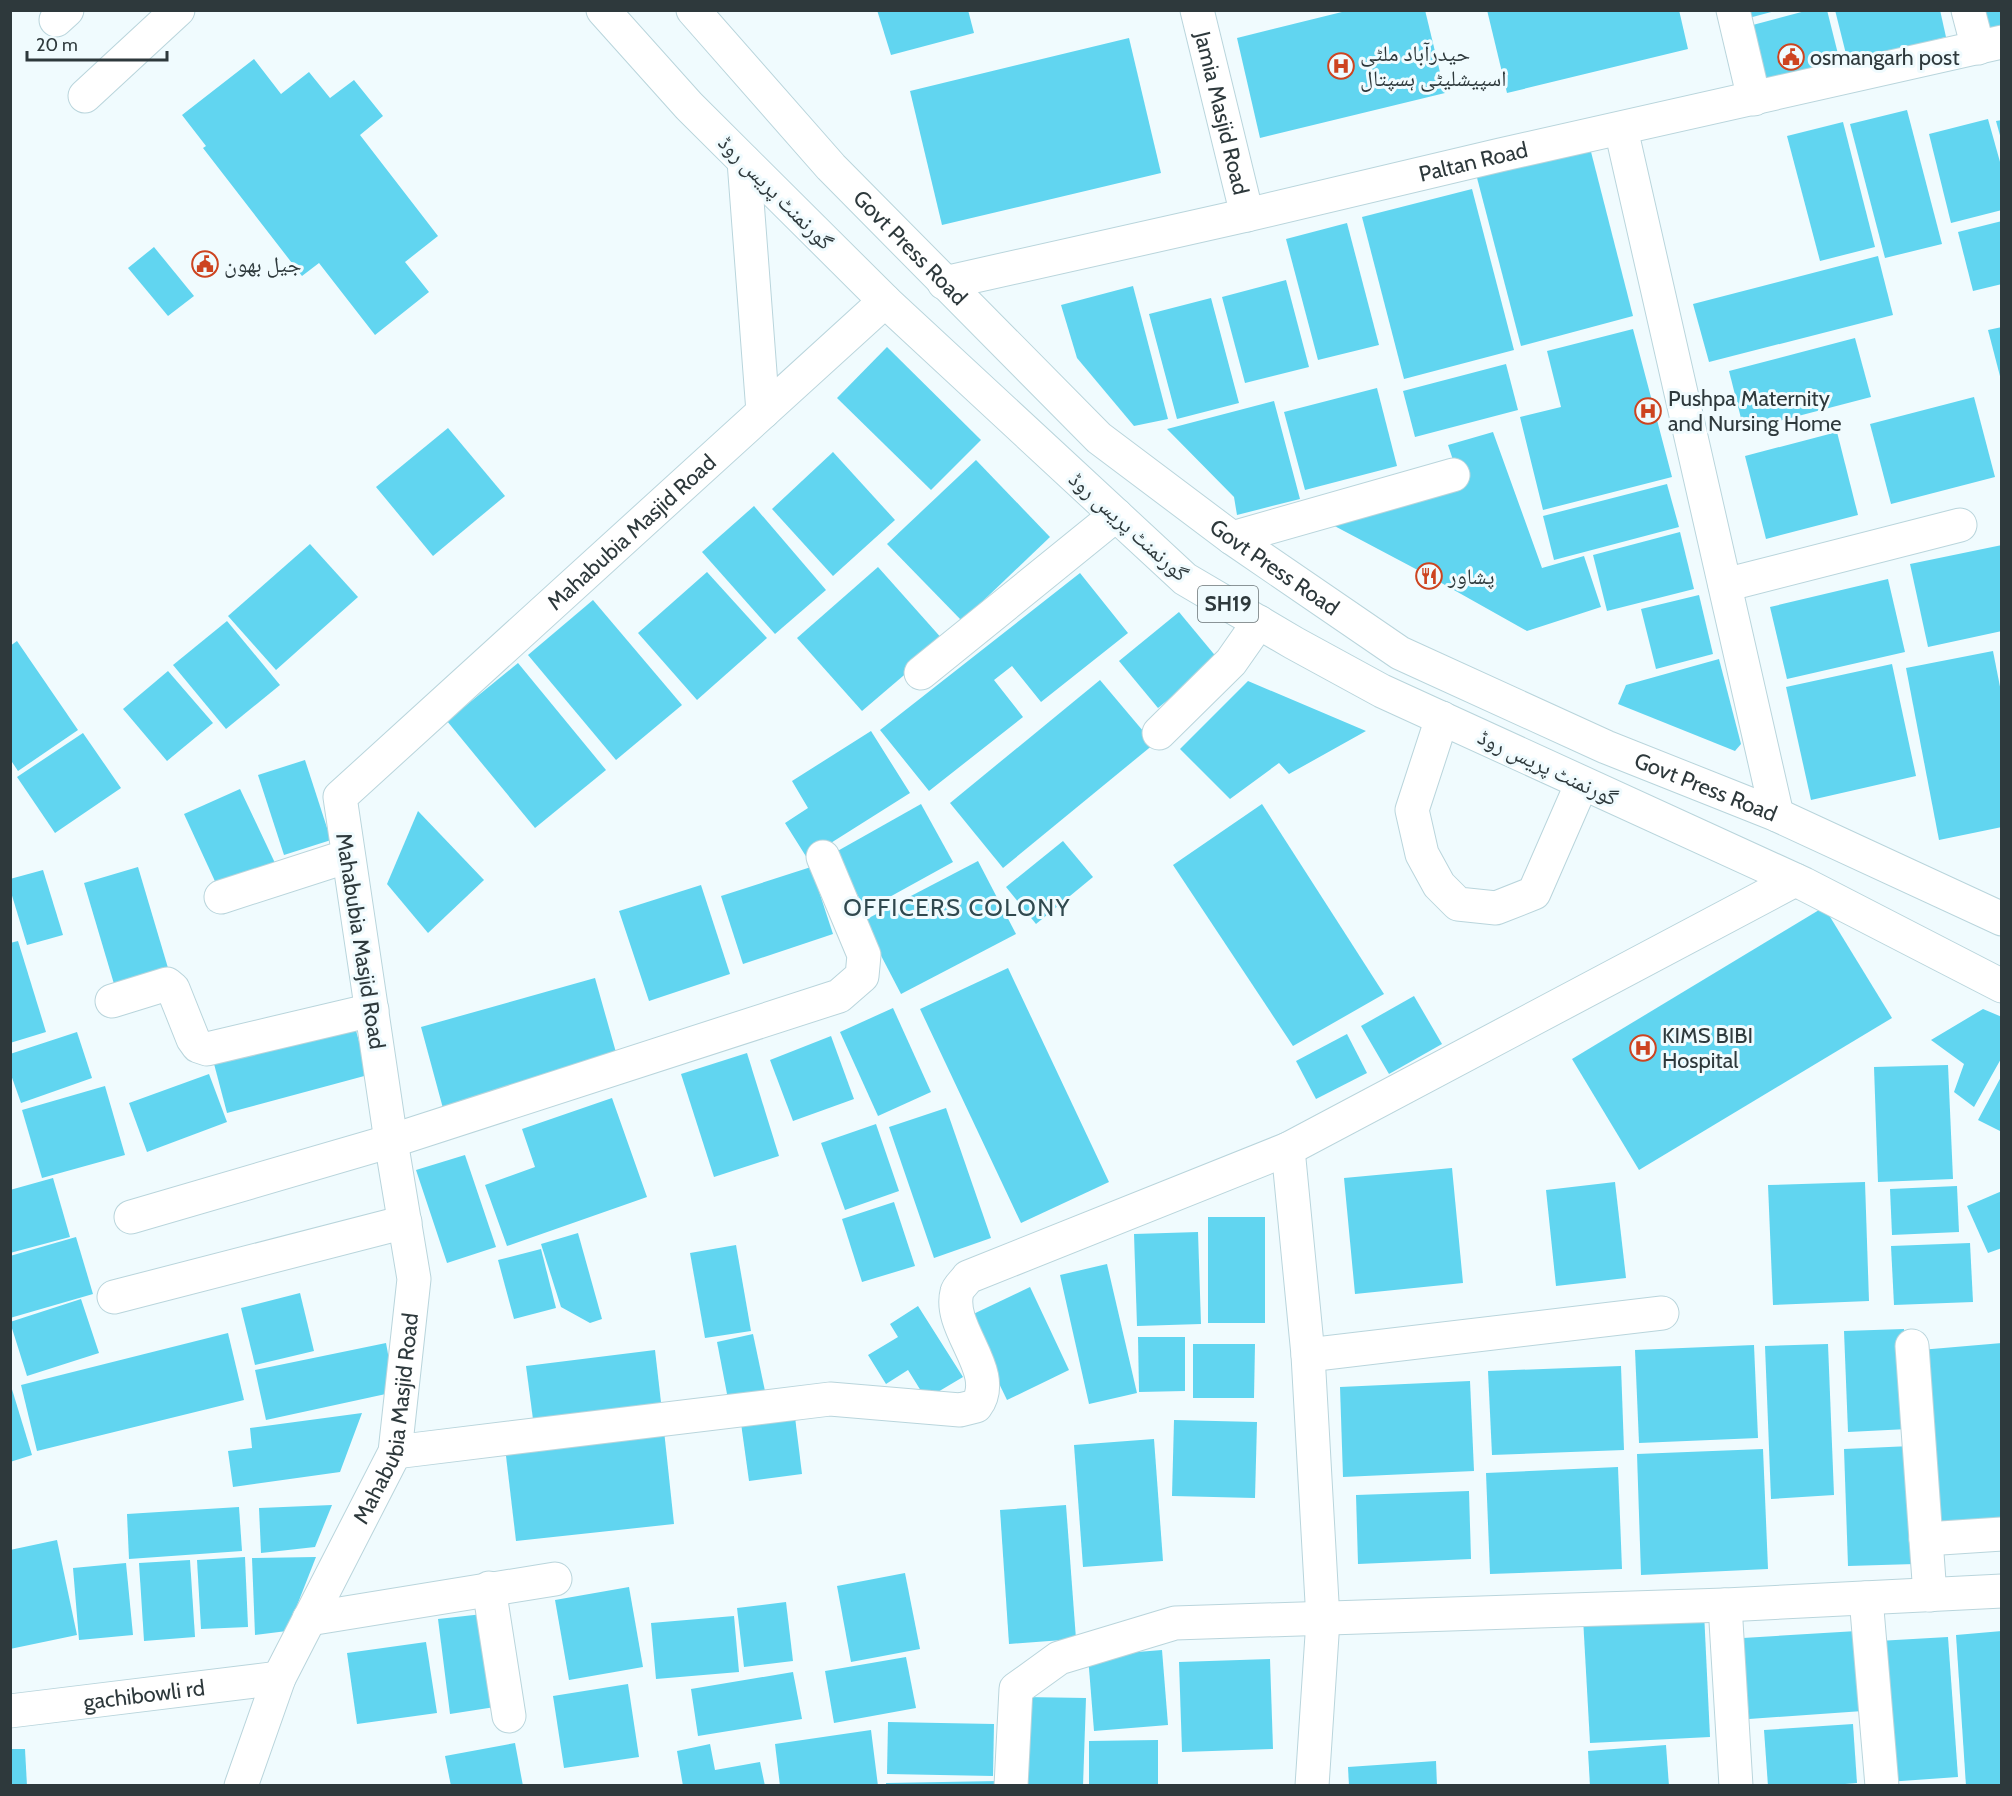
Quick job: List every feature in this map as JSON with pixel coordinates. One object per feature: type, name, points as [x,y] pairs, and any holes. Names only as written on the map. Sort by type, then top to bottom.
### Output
[{"type":"street","points":[[85,96],[178,10]]},
{"type":"street","name":"گورنمنٹ پریس روڈ","points":[[603,10],[689,106],[885,300],[1185,579],[1382,691],[1796,880],[2001,986]]},
{"type":"street","name":"Govt Press Road","points":[[693,10],[831,167],[1099,438],[1232,538],[1400,653],[1606,747],[1777,815],[2001,919]]},
{"type":"street","name":"Jamia Masjid Road","points":[[1197,10],[1247,215]]},
{"type":"street","points":[[1733,10],[1754,99]]},
{"type":"street","points":[[1968,10],[1990,45]]},
{"type":"street","name":"Paltan Road","points":[[944,283],[1247,215],[1500,154],[1621,129],[1990,45]]},
{"type":"street","points":[[1621,129],[1777,815]]},
{"type":"street","points":[[744,161],[763,412]]},
{"type":"street","name":"Mahabubia Masjid Road","points":[[241,1785],[279,1678],[394,1452],[414,1279],[340,797],[885,300]]},
{"type":"street","points":[[1232,538],[1454,476]]},
{"type":"street","points":[[921,673],[1116,515]]},
{"type":"street","points":[[1725,585],[1960,525]]},
{"type":"street","points":[[1159,733],[1231,662],[1259,622]]},
{"type":"street","points":[[1442,718],[1412,810],[1422,854],[1438,885],[1458,904],[1496,908],[1534,893],[1582,783]]},
{"type":"street","points":[[221,897],[348,856]]},
{"type":"street","points":[[131,1217],[391,1141],[839,996],[862,976],[864,955],[823,857]]},
{"type":"street","points":[[394,1452],[830,1399],[960,1410],[976,1406],[983,1397],[984,1383],[957,1310],[957,1291],[968,1277],[1288,1149],[1796,880]]},
{"type":"street","points":[[112,1001],[167,984],[173,989],[193,1039],[198,1046],[207,1049],[372,1010]]},
{"type":"street","points":[[1288,1149],[1308,1355],[1323,1620],[1312,1785]]},
{"type":"street","points":[[114,1297],[405,1222]]},
{"type":"street","points":[[1308,1355],[1662,1313]]},
{"type":"street","points":[[1912,1346],[1930,1595]]},
{"type":"street","points":[[1926,1539],[2001,1534]]},
{"type":"street","points":[[309,1619],[555,1579]]},
{"type":"street","points":[[489,1588],[509,1716]]},
{"type":"street","points":[[1011,1785],[1016,1689],[1059,1658],[1175,1623],[1323,1620],[1725,1605],[2001,1591]]},
{"type":"street","points":[[1866,1598],[1882,1785]]},
{"type":"street","points":[[1725,1605],[1736,1785]]},
{"type":"street","name":"gachibowli rd","points":[[10,1711],[279,1678]]},
{"type":"building","points":[[877,10],[968,10],[974,33],[891,55]]},
{"type":"building","name":"حیدرآباد ملٹی اسپیشلیٹی ہسپتال","points":[[1350,10],[1425,10],[1445,93],[1260,138],[1237,38]]},
{"type":"building","points":[[1487,10],[1679,10],[1688,49],[1507,93]]},
{"type":"building","points":[[1743,10],[1775,10],[1775,11],[1745,19]]},
{"type":"building","points":[[1809,10],[1827,10],[1841,66],[1764,86],[1749,26]]},
{"type":"building","points":[[1835,10],[1940,10],[1946,37],[1848,62]]},
{"type":"building","points":[[1976,10],[2002,10],[2002,27],[1981,32]]},
{"type":"building","points":[[1129,38],[1161,173],[942,225],[910,91]]},
{"type":"building","points":[[254,59],[281,94],[309,72],[330,98],[354,80],[383,116],[360,135],[438,236],[405,262],[429,292],[375,335],[319,263],[302,276],[203,148],[206,146],[182,115]]},
{"type":"building","points":[[1907,110],[1942,244],[1885,258],[1850,124]]},
{"type":"building","points":[[1988,119],[2002,169],[2002,210],[1951,223],[1929,134]]},
{"type":"building","points":[[2002,120],[2002,139],[2001,139],[1996,121]]},
{"type":"building","points":[[1843,122],[1875,247],[1820,261],[1787,136]]},
{"type":"building","points":[[1589,144],[1633,316],[1521,346],[1476,174]]},
{"type":"building","points":[[1472,189],[1514,350],[1404,379],[1362,217]]},
{"type":"building","points":[[2002,221],[2002,284],[1973,291],[1958,232]]},
{"type":"building","points":[[1347,223],[1379,345],[1318,360],[1286,239]]},
{"type":"building","points":[[154,247],[194,296],[168,316],[128,268]]},
{"type":"building","points":[[1878,256],[1893,315],[1709,362],[1693,304]]},
{"type":"building","points":[[1286,280],[1309,367],[1245,383],[1222,297]]},
{"type":"building","points":[[1133,286],[1168,419],[1134,426],[1077,358],[1061,305]]},
{"type":"building","points":[[1211,298],[1239,403],[1177,419],[1149,314]]},
{"type":"building","points":[[2002,327],[2002,380],[2001,380],[1988,330]]},
{"type":"building","points":[[1633,329],[1672,477],[1543,510],[1520,417],[1561,407],[1547,351]]},
{"type":"building","points":[[1855,338],[1871,397],[1744,430],[1729,371]]},
{"type":"building","points":[[887,347],[981,440],[931,490],[837,398]]},
{"type":"building","points":[[1506,364],[1518,410],[1415,437],[1403,391]]},
{"type":"building","points":[[1377,388],[1397,466],[1305,490],[1284,412]]},
{"type":"building","points":[[1974,397],[1995,477],[1891,504],[1870,424]]},
{"type":"building","points":[[1274,401],[1300,499],[1237,515],[1234,497],[1167,429]]},
{"type":"building","points":[[448,428],[505,496],[433,556],[376,487]]},
{"type":"building","points":[[1493,432],[1542,568],[1584,556],[1601,607],[1527,631],[1327,522],[1462,487],[1448,445]]},
{"type":"building","points":[[1837,432],[1858,515],[1766,539],[1745,456]]},
{"type":"building","points":[[833,452],[895,520],[833,576],[772,509]]},
{"type":"building","points":[[976,460],[1050,537],[962,621],[887,544]]},
{"type":"building","points":[[1667,484],[1679,527],[1554,560],[1543,516]]},
{"type":"building","points":[[754,506],[826,590],[775,634],[702,552]]},
{"type":"building","points":[[1680,532],[1694,589],[1607,611],[1593,555]]},
{"type":"building","points":[[310,544],[358,597],[276,670],[228,616]]},
{"type":"building","points":[[2002,545],[2002,631],[1928,647],[1910,564]]},
{"type":"building","points":[[878,567],[944,641],[862,711],[797,638]]},
{"type":"building","points":[[707,572],[767,638],[697,700],[638,633]]},
{"type":"building","points":[[1080,573],[1128,633],[1041,702],[1012,666],[994,680],[1023,717],[929,791],[880,730]]},
{"type":"building","points":[[1888,579],[1905,652],[1787,679],[1770,607]]},
{"type":"building","points":[[1699,595],[1713,654],[1656,669],[1641,609]]},
{"type":"building","points":[[593,600],[682,705],[616,760],[528,655]]},
{"type":"building","points":[[1179,612],[1218,659],[1158,708],[1119,661]]},
{"type":"building","points":[[227,621],[280,685],[226,729],[173,665]]},
{"type":"building","points":[[17,641],[78,730],[18,771],[10,759],[10,646]]},
{"type":"building","points":[[1993,651],[2002,697],[2002,827],[1939,840],[1906,668]]},
{"type":"building","points":[[1719,659],[1741,744],[1735,751],[1618,704],[1626,685]]},
{"type":"building","points":[[518,663],[606,770],[535,828],[447,721]]},
{"type":"building","points":[[1892,664],[1916,776],[1811,800],[1786,687]]},
{"type":"building","points":[[168,671],[213,723],[167,761],[123,709]]},
{"type":"building","points":[[1100,680],[1154,744],[1003,868],[950,803]]},
{"type":"building","points":[[1248,681],[1366,731],[1289,774],[1279,763],[1230,799],[1180,749]]},
{"type":"building","points":[[871,731],[910,793],[807,858],[785,823],[808,808],[792,781]]},
{"type":"building","points":[[83,733],[121,788],[55,833],[17,777]]},
{"type":"building","points":[[305,760],[331,840],[284,855],[258,775]]},
{"type":"building","points":[[240,789],[275,863],[219,890],[184,814]]},
{"type":"building","points":[[921,804],[953,862],[866,910],[834,853]]},
{"type":"building","points":[[1262,804],[1384,994],[1293,1046],[1173,865]]},
{"type":"building","points":[[418,811],[484,880],[428,933],[387,884]]},
{"type":"building","points":[[1063,841],[1093,877],[1036,924],[1006,887]]},
{"type":"building","points":[[978,861],[1016,934],[901,994],[863,921]]},
{"type":"building","points":[[138,867],[171,978],[117,994],[84,883]]},
{"type":"building","points":[[811,867],[833,934],[743,964],[721,896]]},
{"type":"building","points":[[43,870],[63,935],[27,945],[10,889],[10,879]]},
{"type":"building","points":[[701,885],[730,974],[649,1001],[619,911]]},
{"type":"building","points":[[1824,907],[1892,1018],[1639,1170],[1572,1059]]},
{"type":"building","points":[[18,941],[46,1032],[10,1043],[10,943]]},
{"type":"building","points":[[1008,968],[1109,1182],[1021,1223],[920,1009]]},
{"type":"building","points":[[595,978],[619,1063],[444,1112],[421,1027]]},
{"type":"building","points":[[1414,996],[1442,1044],[1389,1074],[1361,1026]]},
{"type":"building","points":[[893,1008],[931,1092],[878,1116],[840,1032]]},
{"type":"building","points":[[1983,1009],[2002,1017],[2002,1057],[1974,1107],[1954,1092],[1964,1064],[1931,1040]]},
{"type":"building","points":[[354,1023],[368,1075],[227,1113],[213,1060]]},
{"type":"building","points":[[77,1032],[92,1078],[21,1103],[10,1072],[10,1054]]},
{"type":"building","points":[[1347,1034],[1367,1073],[1316,1099],[1296,1061]]},
{"type":"building","points":[[831,1036],[854,1099],[793,1121],[770,1060]]},
{"type":"building","points":[[747,1053],[779,1156],[714,1177],[681,1074]]},
{"type":"building","points":[[1948,1065],[1953,1179],[1878,1182],[1874,1067]]},
{"type":"building","points":[[209,1074],[227,1122],[147,1152],[129,1103]]},
{"type":"building","points":[[2002,1075],[2002,1132],[1978,1120]]},
{"type":"building","points":[[105,1086],[125,1155],[42,1178],[22,1110]]},
{"type":"building","points":[[612,1098],[647,1197],[507,1246],[485,1185],[535,1167],[522,1129]]},
{"type":"building","points":[[946,1108],[991,1238],[934,1258],[889,1127]]},
{"type":"building","points":[[876,1124],[899,1191],[845,1210],[821,1143]]},
{"type":"building","points":[[465,1155],[496,1247],[447,1263],[416,1170]]},
{"type":"building","points":[[1452,1168],[1463,1283],[1355,1294],[1344,1178]]},
{"type":"building","points":[[53,1178],[70,1237],[10,1253],[10,1190]]},
{"type":"building","points":[[1615,1182],[1626,1278],[1556,1286],[1546,1190]]},
{"type":"building","points":[[1865,1182],[1869,1301],[1773,1305],[1768,1185]]},
{"type":"building","points":[[1957,1186],[1959,1232],[1892,1235],[1890,1189]]},
{"type":"building","points":[[2002,1191],[2002,1248],[1988,1253],[1967,1206]]},
{"type":"building","points":[[894,1202],[915,1266],[862,1282],[842,1219]]},
{"type":"building","points":[[1208,1217],[1265,1217],[1265,1323],[1208,1323]]},
{"type":"building","points":[[1198,1232],[1201,1324],[1137,1326],[1134,1234]]},
{"type":"building","points":[[578,1233],[602,1319],[590,1323],[561,1307],[541,1244]]},
{"type":"building","points":[[76,1237],[93,1294],[10,1318],[10,1256]]},
{"type":"building","points":[[1970,1243],[1973,1302],[1894,1305],[1891,1246]]},
{"type":"building","points":[[736,1245],[751,1331],[705,1338],[690,1253]]},
{"type":"building","points":[[541,1249],[556,1308],[514,1319],[498,1260]]},
{"type":"building","points":[[1107,1264],[1137,1393],[1089,1404],[1060,1275]]},
{"type":"building","points":[[1030,1287],[1069,1370],[1007,1400],[967,1317]]},
{"type":"building","points":[[300,1293],[314,1351],[255,1365],[241,1308]]},
{"type":"building","points":[[81,1299],[99,1353],[27,1376],[10,1322]]},
{"type":"building","points":[[918,1306],[963,1377],[926,1399],[908,1370],[886,1384],[868,1355],[898,1337],[890,1324]]},
{"type":"building","points":[[1904,1329],[1908,1429],[1848,1432],[1844,1331]]},
{"type":"building","points":[[228,1333],[244,1400],[37,1451],[21,1385]]},
{"type":"building","points":[[753,1334],[765,1391],[728,1399],[717,1342]]},
{"type":"building","points":[[1138,1337],[1185,1337],[1185,1391],[1139,1392]]},
{"type":"building","points":[[386,1343],[395,1392],[266,1420],[255,1370]]},
{"type":"building","points":[[2002,1343],[2002,1520],[1932,1525],[1920,1350]]},
{"type":"building","points":[[1193,1344],[1255,1344],[1254,1398],[1193,1398]]},
{"type":"building","points":[[1828,1344],[1834,1495],[1771,1499],[1765,1346]]},
{"type":"building","points":[[1754,1345],[1758,1438],[1639,1443],[1635,1350]]},
{"type":"building","points":[[655,1350],[662,1411],[534,1427],[526,1366]]},
{"type":"building","points":[[1621,1366],[1624,1450],[1492,1455],[1488,1371]]},
{"type":"building","points":[[1470,1381],[1474,1471],[1343,1477],[1340,1387]]},
{"type":"building","points":[[10,1387],[32,1455],[10,1462]]},
{"type":"building","points":[[794,1409],[802,1474],[749,1481],[740,1416]]},
{"type":"building","points":[[362,1413],[340,1472],[233,1487],[228,1451],[252,1448],[250,1428]]},
{"type":"building","points":[[1174,1420],[1257,1422],[1255,1498],[1172,1496]]},
{"type":"building","points":[[663,1421],[674,1524],[516,1541],[504,1439]]},
{"type":"building","points":[[1154,1439],[1163,1561],[1083,1567],[1074,1445]]},
{"type":"building","points":[[1911,1446],[1915,1564],[1848,1566],[1844,1449]]},
{"type":"building","points":[[1763,1449],[1768,1569],[1641,1575],[1637,1454]]},
{"type":"building","points":[[1618,1467],[1622,1569],[1490,1574],[1486,1473]]},
{"type":"building","points":[[1469,1491],[1471,1559],[1358,1564],[1356,1495]]},
{"type":"building","points":[[332,1505],[315,1547],[261,1553],[259,1508]]},
{"type":"building","points":[[1066,1505],[1076,1639],[1009,1644],[1000,1510]]},
{"type":"building","points":[[239,1507],[242,1551],[129,1559],[127,1514]]},
{"type":"building","points":[[57,1540],[77,1635],[10,1649],[10,1550]]},
{"type":"building","points":[[245,1557],[248,1627],[201,1629],[197,1560]]},
{"type":"building","points":[[316,1557],[287,1631],[255,1635],[252,1558]]},
{"type":"building","points":[[190,1560],[195,1637],[144,1641],[139,1563]]},
{"type":"building","points":[[126,1563],[133,1635],[79,1640],[73,1568]]},
{"type":"building","points":[[905,1573],[920,1649],[851,1662],[837,1586]]},
{"type":"building","points":[[629,1587],[643,1667],[569,1680],[555,1600]]},
{"type":"building","points":[[786,1602],[793,1661],[744,1667],[737,1608]]},
{"type":"building","points":[[1704,1612],[1710,1737],[1590,1743],[1583,1618]]},
{"type":"building","points":[[483,1614],[495,1707],[450,1714],[438,1619]]},
{"type":"building","points":[[734,1616],[739,1672],[656,1679],[651,1623]]},
{"type":"building","points":[[1857,1631],[1863,1711],[1749,1719],[1743,1638]]},
{"type":"building","points":[[2002,1631],[2002,1785],[1966,1786],[1956,1635]]},
{"type":"building","points":[[1948,1637],[1958,1777],[1887,1782],[1878,1641]]},
{"type":"building","points":[[426,1642],[437,1713],[357,1724],[347,1653]]},
{"type":"building","points":[[1162,1650],[1168,1725],[1094,1731],[1088,1656]]},
{"type":"building","points":[[906,1657],[916,1708],[834,1723],[825,1671]]},
{"type":"building","points":[[1270,1659],[1273,1749],[1182,1752],[1179,1662]]},
{"type":"building","points":[[793,1672],[802,1719],[698,1736],[691,1689]]},
{"type":"building","points":[[628,1684],[639,1757],[564,1768],[553,1696]]},
{"type":"building","points":[[1024,1697],[1086,1698],[1083,1786],[1020,1786]]},
{"type":"building","points":[[888,1722],[994,1724],[993,1776],[887,1774]]},
{"type":"building","points":[[1853,1724],[1857,1783],[1768,1786],[1764,1730]]},
{"type":"building","points":[[871,1730],[878,1786],[780,1786],[775,1744]]},
{"type":"building","points":[[1158,1740],[1158,1786],[1089,1786],[1089,1741]]},
{"type":"building","points":[[515,1743],[523,1786],[451,1786],[445,1756]]},
{"type":"building","points":[[710,1744],[715,1770],[760,1762],[765,1786],[683,1786],[677,1751]]},
{"type":"building","points":[[1666,1745],[1669,1786],[1590,1786],[1588,1751]]},
{"type":"building","points":[[10,1749],[25,1749],[27,1786],[10,1786]]},
{"type":"building","points":[[1436,1761],[1437,1786],[1349,1786],[1348,1767]]},
{"type":"building","points":[[999,1781],[999,1786],[886,1786],[886,1783]]},
{"type":"place","name":"osmangarh post","points":[[1791,57]]},
{"type":"place","name":"حیدرآباد ملٹی اسپیشلیٹی ہسپتال","points":[[1341,66]]},
{"type":"place","name":"جیل بھون","points":[[205,264]]},
{"type":"place","name":"Pushpa Maternity and Nursing Home","points":[[1648,411]]},
{"type":"place","name":"پشاور","points":[[1429,576]]},
{"type":"place","name":"KIMS BIBI Hospital","points":[[1643,1048]]},
{"type":"district","name":"OFFICERS COLONY","points":[[957,908]]}]
